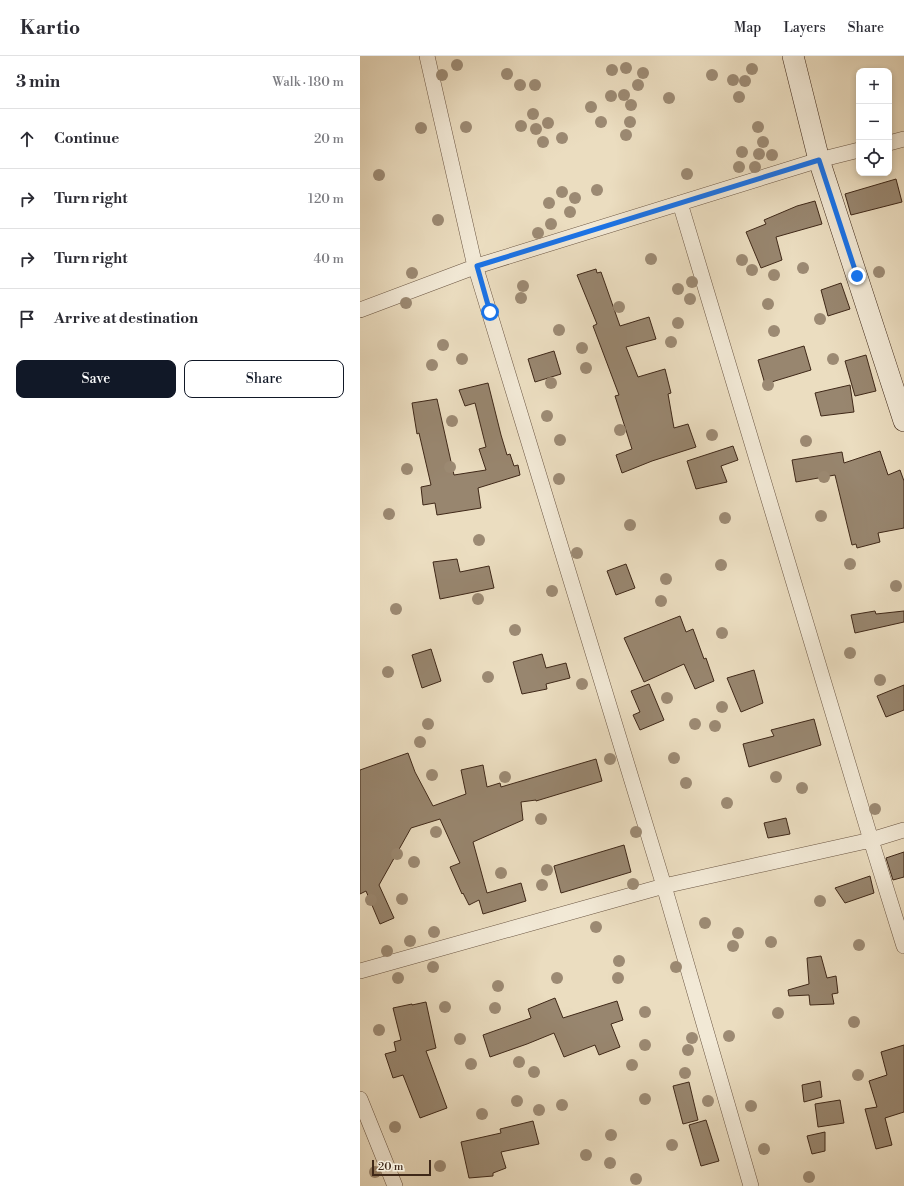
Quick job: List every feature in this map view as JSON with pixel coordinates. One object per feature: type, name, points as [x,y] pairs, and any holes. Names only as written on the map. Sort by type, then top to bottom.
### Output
[{"type":"main road","points":[[792,56],[819,160],[904,421]]},
{"type":"street","points":[[427,56],[474,262],[477,266],[664,886],[751,1186]]},
{"type":"street","points":[[892,141],[904,139]]},
{"type":"street","points":[[360,310],[477,266],[819,160],[856,151]]},
{"type":"street","points":[[680,203],[904,946]]},
{"type":"street","points":[[360,972],[664,886],[871,840],[904,830]]},
{"type":"street","points":[[360,1099],[395,1186]]},
{"type":"building","points":[[896,179],[902,202],[851,215],[845,194]]},
{"type":"building","points":[[815,201],[822,224],[776,237],[782,260],[761,268],[746,232],[766,224],[764,220],[797,206]]},
{"type":"building","points":[[596,269],[597,273],[601,272],[620,326],[649,317],[656,339],[626,347],[638,377],[665,369],[671,393],[668,394],[674,428],[688,424],[696,447],[652,461],[622,473],[616,455],[632,449],[615,396],[619,395],[593,326],[597,324],[577,275]]},
{"type":"building","points":[[841,283],[850,309],[828,316],[821,290]]},
{"type":"building","points":[[804,346],[811,370],[765,384],[758,360]]},
{"type":"building","points":[[554,351],[561,374],[535,382],[528,359]]},
{"type":"building","points":[[866,355],[876,391],[855,396],[845,361]]},
{"type":"building","points":[[488,383],[507,455],[510,454],[514,466],[518,465],[520,475],[478,488],[481,508],[437,515],[435,503],[423,505],[421,487],[431,485],[419,433],[417,434],[412,403],[437,399],[454,475],[486,470],[479,449],[486,447],[475,403],[465,406],[459,390]]},
{"type":"building","points":[[850,385],[854,412],[821,416],[815,393]]},
{"type":"building","points":[[733,446],[738,460],[721,466],[727,482],[696,489],[687,461]]},
{"type":"building","points":[[880,451],[888,475],[900,470],[904,481],[904,528],[878,533],[880,542],[857,548],[856,544],[852,545],[835,475],[796,482],[792,460],[842,452],[844,463]]},
{"type":"building","points":[[457,559],[460,572],[489,566],[494,588],[440,599],[433,562]]},
{"type":"building","points":[[626,564],[635,588],[616,595],[607,571]]},
{"type":"building","points":[[875,611],[876,614],[904,611],[904,622],[855,633],[851,615]]},
{"type":"building","points":[[680,616],[686,632],[693,629],[714,681],[695,689],[684,664],[644,682],[624,638]]},
{"type":"building","points":[[431,649],[441,681],[422,688],[412,655]]},
{"type":"building","points":[[542,654],[546,668],[566,663],[570,678],[546,684],[547,689],[522,694],[513,662]]},
{"type":"building","points":[[754,670],[763,703],[741,712],[727,678]]},
{"type":"building","points":[[649,684],[664,720],[640,730],[633,715],[640,712],[631,691]]},
{"type":"building","points":[[904,685],[904,710],[886,717],[877,696]]},
{"type":"building","points":[[814,719],[821,745],[749,767],[743,744],[774,736],[771,730]]},
{"type":"building","points":[[408,753],[415,772],[433,806],[466,794],[461,770],[483,765],[487,787],[500,783],[501,787],[596,759],[602,781],[536,801],[521,802],[523,820],[473,842],[487,893],[521,883],[526,901],[483,914],[479,900],[469,905],[463,893],[462,894],[450,867],[460,863],[440,819],[411,828],[379,885],[394,918],[380,924],[366,891],[360,894],[360,770]]},
{"type":"building","points":[[786,818],[790,834],[768,838],[764,823]]},
{"type":"building","points":[[624,845],[631,872],[561,893],[554,866]]},
{"type":"building","points":[[904,852],[904,877],[893,880],[886,858]]},
{"type":"building","points":[[870,876],[874,893],[845,903],[835,888]]},
{"type":"building","points":[[821,956],[827,978],[836,976],[838,993],[832,994],[834,1004],[810,1005],[809,995],[789,996],[788,990],[809,984],[807,958]]},
{"type":"building","points":[[555,998],[563,1018],[617,1001],[623,1020],[611,1024],[620,1047],[599,1055],[595,1045],[564,1057],[554,1033],[490,1057],[483,1035],[531,1018],[528,1009]]},
{"type":"building","points":[[426,1002],[436,1048],[426,1051],[447,1108],[420,1118],[403,1075],[393,1078],[385,1054],[396,1051],[394,1042],[401,1040],[393,1008]]},
{"type":"building","points":[[904,1045],[904,1112],[885,1118],[892,1145],[876,1149],[865,1109],[877,1107],[869,1081],[887,1075],[881,1052]]},
{"type":"building","points":[[820,1081],[822,1097],[804,1102],[802,1085]]},
{"type":"building","points":[[689,1082],[698,1120],[683,1124],[673,1086]]},
{"type":"building","points":[[840,1100],[844,1123],[818,1127],[815,1104]]},
{"type":"building","points":[[706,1120],[719,1161],[701,1166],[689,1125]]},
{"type":"building","points":[[533,1121],[539,1144],[501,1152],[506,1168],[493,1173],[493,1176],[469,1178],[461,1142],[501,1133],[500,1129]]},
{"type":"building","points":[[825,1132],[825,1151],[812,1154],[807,1136]]},
{"type":"route","points":[[490,312],[477,266],[819,160],[857,276]]}]
